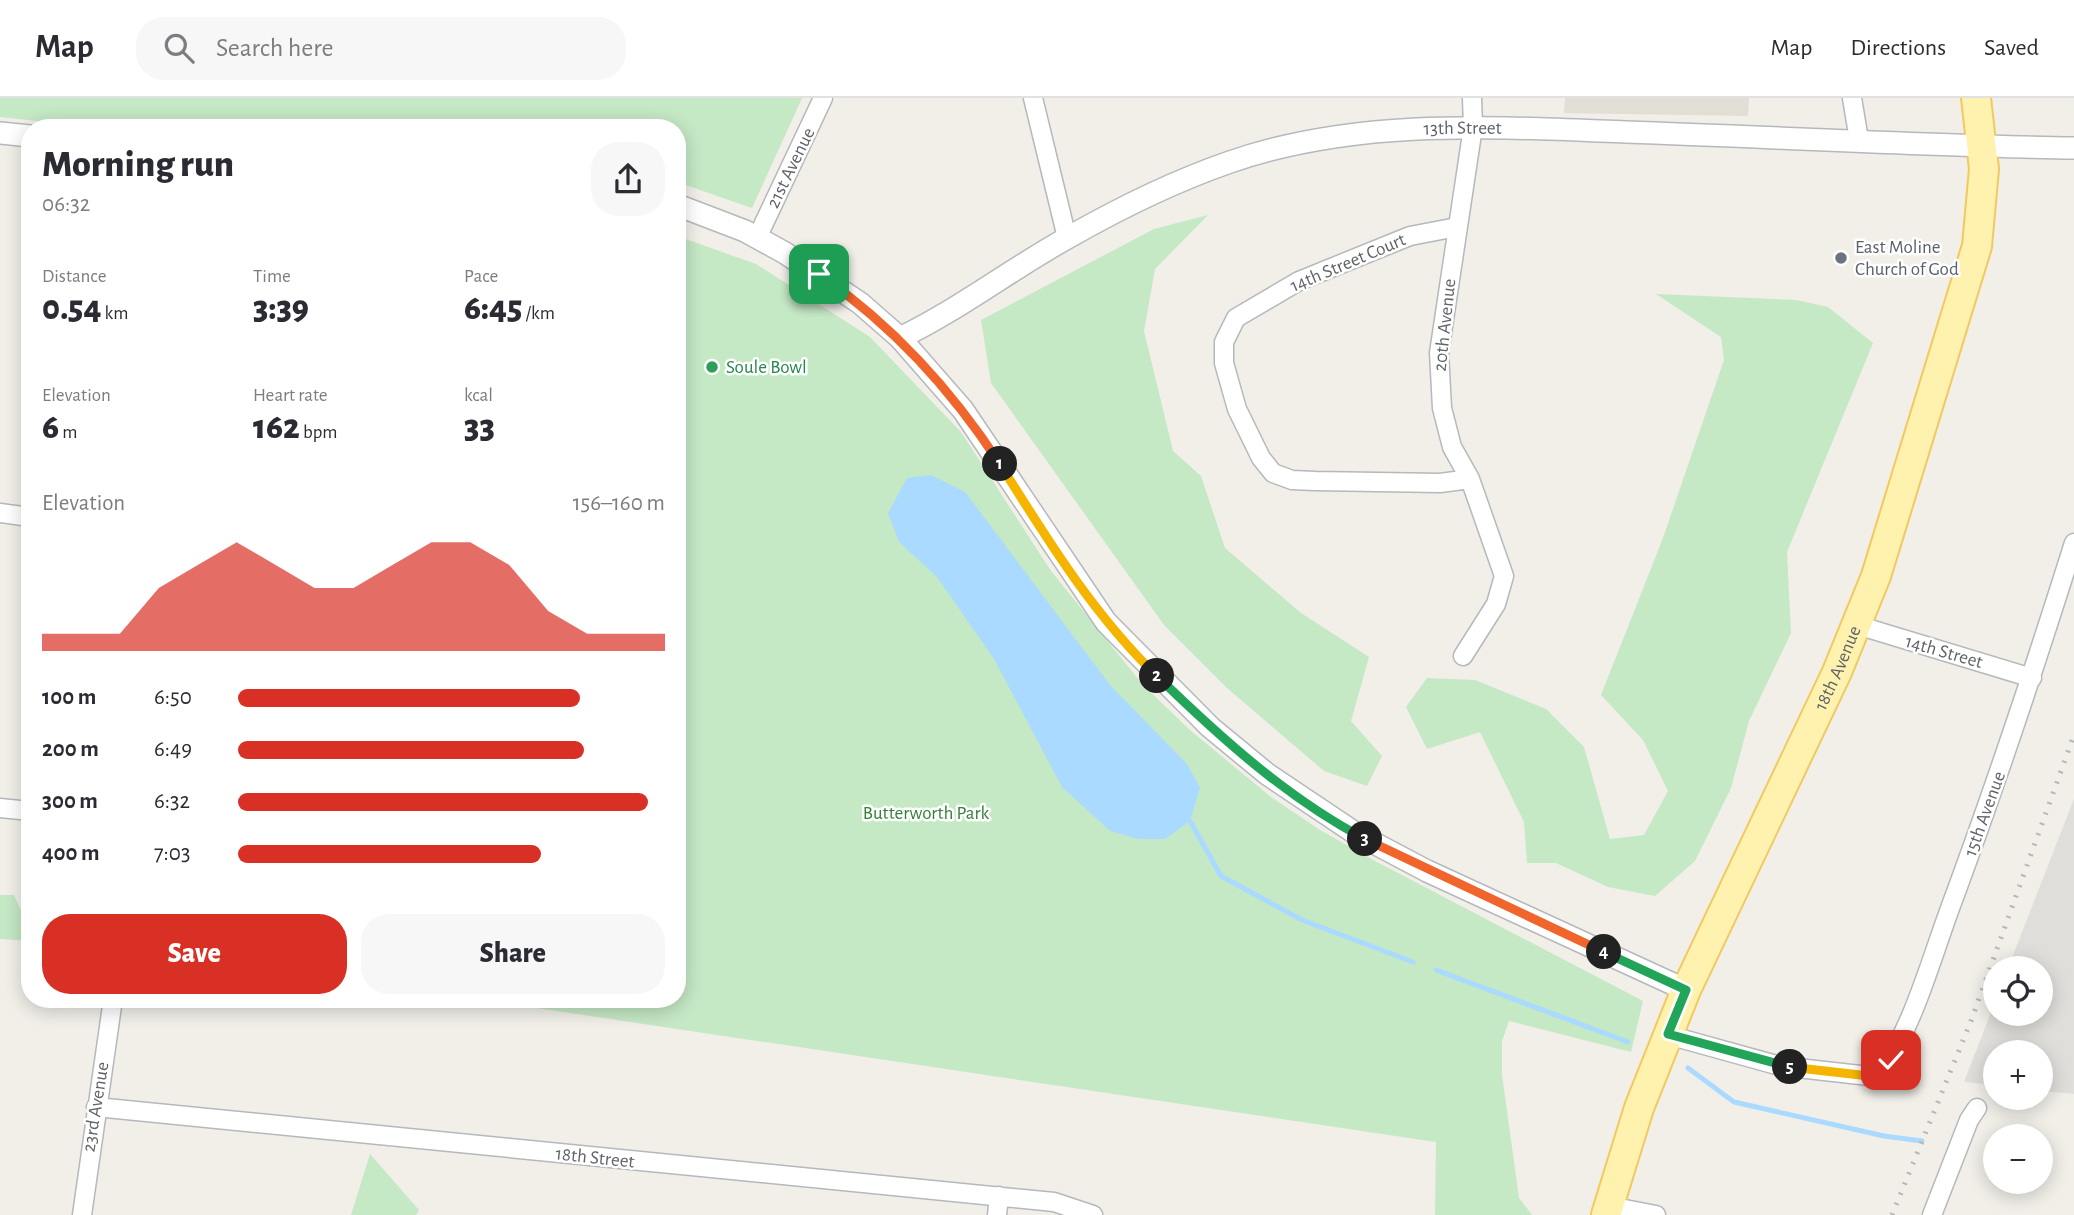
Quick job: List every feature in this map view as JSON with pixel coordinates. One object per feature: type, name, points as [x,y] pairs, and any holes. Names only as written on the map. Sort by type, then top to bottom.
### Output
[{"type":"main road","name":"18th Avenue","points":[[1608,1210],[1639,1108],[1686,990],[1857,625],[1876,576],[1973,258],[1982,218],[1982,146],[1976,98]]},
{"type":"street","name":"21st Avenue","points":[[757,238],[823,98]]},
{"type":"street","points":[[1033,98],[1067,238]]},
{"type":"street","name":"20th Avenue","points":[[1462,656],[1496,604],[1504,576],[1470,479],[1452,447],[1440,390],[1439,353],[1473,127],[1472,98]]},
{"type":"street","points":[[1852,98],[1859,140]]},
{"type":"street","name":"13th Street","points":[[900,338],[951,313],[1067,238],[1184,180],[1230,162],[1284,146],[1366,133],[1473,127],[2074,148]]},
{"type":"street","points":[[0,133],[21,135]]},
{"type":"street","points":[[686,209],[757,238],[860,303],[900,338],[963,410],[1106,622],[1210,727],[1267,774],[1354,833],[1427,871],[1686,990]]},
{"type":"street","name":"14th Street Court","points":[[1457,227],[1409,236],[1298,281],[1237,318],[1227,331],[1223,363],[1237,410],[1261,458],[1273,473],[1292,480],[1315,481],[1440,483],[1470,479]]},
{"type":"street","points":[[0,513],[21,516]]},
{"type":"street","name":"15th Avenue","points":[[1668,1034],[1780,1066],[1878,1077],[1891,1060],[1921,987],[1999,776],[2074,543]]},
{"type":"street","name":"14th Street","points":[[1857,625],[2032,678]]},
{"type":"street","points":[[0,808],[21,810]]},
{"type":"street","name":"23rd Avenue","points":[[82,1215],[112,1008]]},
{"type":"street","name":"18th Street","points":[[96,1107],[999,1196],[1054,1202],[1093,1215]]},
{"type":"street","points":[[1932,1215],[1969,1119],[1977,1108]]},
{"type":"street","points":[[997,1215],[999,1196]]},
{"type":"street","points":[[1608,1210],[1656,1215]]},
{"type":"shaded area","points":[[1565,98],[1749,98],[1748,116],[1564,113]]},
{"type":"shaded area","points":[[2074,799],[2074,1094],[2053,1092],[2053,1040],[1983,1040],[1983,1084],[1964,1082],[1986,1026],[2053,1026],[2053,956],[2013,956]]},
{"type":"green space","points":[[0,98],[802,98],[752,208],[686,185],[686,119],[21,119],[0,117]]},
{"type":"green space","points":[[1208,215],[1155,269],[1144,331],[1173,451],[1201,476],[1225,548],[1301,613],[1369,657],[1351,721],[1382,756],[1367,786],[1324,771],[1227,688],[1164,625],[991,383],[981,320],[1154,229]]},
{"type":"green space","name":"Butterworth Park","points":[[686,239],[756,264],[870,337],[961,432],[1051,571],[1143,685],[1191,731],[1271,797],[1320,830],[1375,861],[1643,1001],[1631,1052],[1509,1021],[1502,1041],[1502,1075],[1519,1198],[1532,1215],[1435,1215],[1436,1142],[536,1008],[686,1008]]},
{"type":"green space","points":[[1656,294],[1796,300],[1828,307],[1873,343],[1787,552],[1791,633],[1749,721],[1731,788],[1695,861],[1655,896],[1608,887],[1556,863],[1527,863],[1524,822],[1480,732],[1427,749],[1406,707],[1427,678],[1475,680],[1546,709],[1584,747],[1610,839],[1644,835],[1668,791],[1643,740],[1601,695],[1663,538],[1724,360],[1721,337]]},
{"type":"green space","points":[[0,895],[14,895],[21,911],[21,940],[0,939]]},
{"type":"green space","points":[[370,1154],[419,1210],[416,1215],[351,1215]]},
{"type":"water","points":[[931,475],[965,492],[1110,685],[1187,764],[1200,788],[1190,821],[1165,839],[1138,839],[1110,831],[1062,787],[994,659],[937,577],[899,542],[888,513],[907,478]]},
{"type":"waterway","points":[[1190,821],[1221,876],[1302,920],[1413,962]]},
{"type":"waterway","points":[[1436,970],[1628,1042]]},
{"type":"waterway","points":[[1688,1068],[1734,1102],[1884,1136],[1922,1141]]},
{"type":"railway","points":[[1892,1215],[1971,1021],[2074,735]]},
{"type":"place","name":"East Moline Church of God","points":[[1841,258]]},
{"type":"place","name":"Soule Bowl","points":[[712,367]]},
{"type":"route","points":[[819,274],[860,303],[925,363],[963,410],[1106,622],[1210,727],[1267,774],[1354,833],[1427,871],[1686,990],[1668,1034],[1780,1066],[1820,1071],[1878,1077],[1891,1060]]}]
